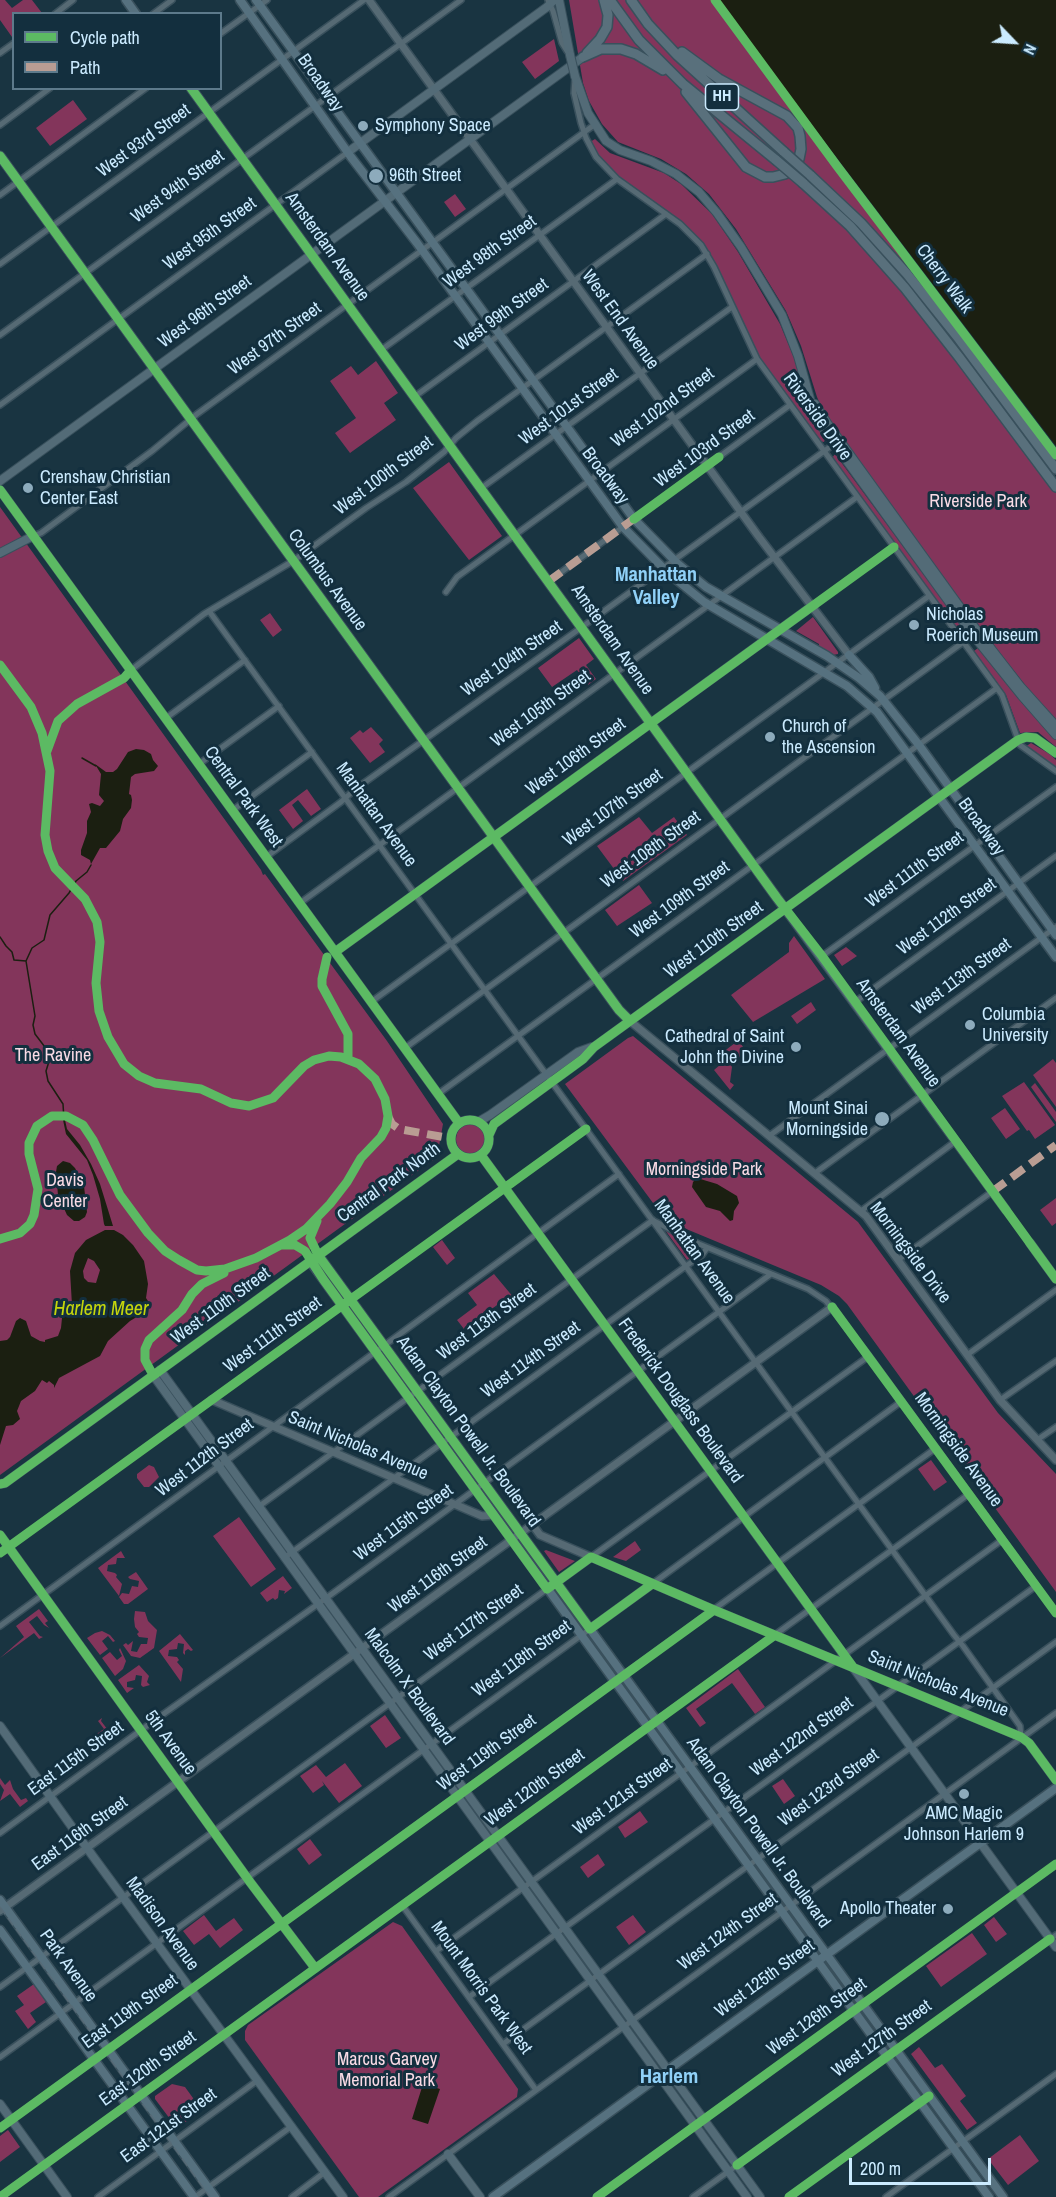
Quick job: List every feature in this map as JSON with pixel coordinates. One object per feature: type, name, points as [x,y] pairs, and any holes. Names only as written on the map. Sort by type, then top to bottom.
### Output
[{"type":"highway","points":[[583,57],[598,42],[607,27],[608,15],[604,0]]},
{"type":"highway","name":"HH","points":[[610,0],[633,33],[682,84],[776,160],[850,226],[900,282],[1056,487]]},
{"type":"highway","name":"HH","points":[[631,0],[663,39],[719,95],[861,223],[907,274],[966,348],[1056,469]]},
{"type":"highway","points":[[663,39],[719,79],[787,116],[798,128],[801,149],[799,159]]},
{"type":"highway","points":[[583,57],[601,49],[621,49],[636,54],[672,74]]},
{"type":"highway","points":[[682,84],[686,93],[746,167],[765,177],[785,174]]},
{"type":"main road","name":"Broadway","points":[[240,0],[348,152],[623,527],[662,568],[709,605],[825,672],[847,686],[873,708],[1056,957]]},
{"type":"main road","name":"Riverside Drive","points":[[559,0],[575,76],[583,103],[594,125],[606,141],[617,148],[656,163],[684,179],[717,213],[737,241],[782,315],[798,356],[814,414],[1016,689],[1056,735]]},
{"type":"main road","name":"West 95th Street","points":[[348,152],[435,90],[550,1]]},
{"type":"main road","name":"Broadway","points":[[261,2],[327,97],[634,519],[674,560],[721,597],[838,663],[881,697],[919,745],[1018,884],[1055,931]]},
{"type":"main road","name":"West 96th Street","points":[[0,481],[583,57]]},
{"type":"main road","name":"Amsterdam Avenue","points":[[193,90],[448,445],[549,580],[650,723],[1006,1210]]},
{"type":"main road","name":"Columbus Avenue","points":[[0,156],[623,1016],[630,1022]]},
{"type":"main road","name":"Central Park West","points":[[0,490],[459,1123]]},
{"type":"main road","points":[[0,553],[33,536]]},
{"type":"main road","name":"West 106th Street","points":[[335,952],[811,607]]},
{"type":"main road","name":"Riverside Drive","points":[[976,633],[1056,726]]},
{"type":"main road","points":[[849,655],[869,677],[881,697]]},
{"type":"main road","points":[[1018,740],[1028,737],[1035,738],[1056,753]]},
{"type":"main road","name":"West 110th Street","points":[[489,1135],[494,1125],[578,1052],[594,1047],[630,1022],[1018,740]]},
{"type":"main road","name":"West 110th Street","points":[[478,1122],[549,1078]]},
{"type":"main road","points":[[468,1120],[478,1122],[485,1126],[489,1135],[488,1147],[481,1155],[471,1158],[458,1154],[452,1146],[451,1138],[454,1128],[459,1123],[468,1120]]},
{"type":"main road","name":"Central Park North","points":[[310,1261],[458,1154]]},
{"type":"main road","name":"Frederick Douglass Boulevard","points":[[481,1155],[981,1843],[1053,1937],[1056,1947]]},
{"type":"main road","points":[[1030,1244],[1056,1279]]},
{"type":"main road","name":"Adam Clayton Powell Jr. Boulevard","points":[[318,1255],[1003,2197]]},
{"type":"main road","name":"West 110th Street","points":[[2,1484],[310,1261]]},
{"type":"main road","name":"Adam Clayton Powell Jr. Boulevard","points":[[310,1261],[854,2010],[986,2196]]},
{"type":"main road","name":"Malcolm X Boulevard","points":[[160,1370],[760,2197]]},
{"type":"main road","name":"Malcolm X Boulevard","points":[[153,1375],[184,1421],[747,2197]]},
{"type":"main road","points":[[0,1493],[2,1484]]},
{"type":"main road","name":"5th Avenue","points":[[0,1535],[315,1968]]},
{"type":"main road","name":"West 117th Street","points":[[547,1589],[591,1557]]},
{"type":"main road","name":"Saint Nicholas Avenue","points":[[591,1557],[1022,1737],[1028,1741],[1056,1780]]},
{"type":"main road","name":"West 118th Street","points":[[590,1629],[652,1584]]},
{"type":"main road","name":"Madison Avenue","points":[[0,1726],[343,2197]]},
{"type":"main road","name":"West 125th Street","points":[[493,2197],[1056,1788]]},
{"type":"main road","name":"Park Avenue","points":[[2,1906],[215,2197]]},
{"type":"main road","name":"Park Avenue","points":[[0,1930],[194,2197]]},
{"type":"main road","points":[[0,2104],[67,2197]]},
{"type":"main road","points":[[448,2154],[480,2197]]},
{"type":"street","points":[[58,12],[74,0]]},
{"type":"street","points":[[156,12],[172,0]]},
{"type":"street","name":"West 93rd Street","points":[[0,264],[364,0]]},
{"type":"street","name":"West End Avenue","points":[[369,0],[741,512],[849,655]]},
{"type":"street","name":"West 94th Street","points":[[0,335],[460,0]]},
{"type":"street","name":"Riverside Drive","points":[[550,1],[562,43],[570,55]]},
{"type":"street","points":[[222,33],[250,13],[261,2]]},
{"type":"street","name":"Riverside Drive","points":[[575,76],[574,93],[584,132],[596,157],[617,179],[693,236],[707,254],[757,359],[997,688],[1018,740],[1026,750],[1056,771]]},
{"type":"street","points":[[0,125],[47,90]]},
{"type":"street","points":[[0,195],[143,90]]},
{"type":"street","name":"West 97th Street","points":[[33,536],[41,533],[152,452],[190,420],[594,125]]},
{"type":"street","name":"West 95th Street","points":[[0,405],[348,152]]},
{"type":"street","name":"West 98th Street","points":[[381,350],[617,179]]},
{"type":"street","name":"West 99th Street","points":[[414,397],[666,214]]},
{"type":"street","name":"West 100th Street","points":[[131,670],[209,611],[293,561],[406,482],[444,452],[448,445],[463,432],[707,254]]},
{"type":"street","name":"West 101st Street","points":[[480,489],[732,306]]},
{"type":"street","name":"West 102nd Street","points":[[446,592],[457,577],[757,359]]},
{"type":"street","name":"West 103rd Street","points":[[549,580],[790,405]]},
{"type":"street","name":"West 104th Street","points":[[266,857],[423,740],[836,442]]},
{"type":"street","name":"West 105th Street","points":[[300,903],[857,497]]},
{"type":"street","name":"West 106th Street","points":[[811,607],[894,547]]},
{"type":"street","name":"West 107th Street","points":[[371,1002],[929,596]]},
{"type":"street","name":"Manhattan Avenue","points":[[209,611],[960,1641],[1020,1726],[1022,1737]]},
{"type":"street","name":"West 108th Street","points":[[405,1048],[873,708],[881,697],[976,633]]},
{"type":"street","points":[[166,718],[246,660]]},
{"type":"street","name":"West 109th Street","points":[[438,1094],[997,688]]},
{"type":"street","points":[[199,764],[279,706]]},
{"type":"street","points":[[233,810],[312,752]]},
{"type":"street","name":"West 111th Street","points":[[822,956],[1056,787]]},
{"type":"street","name":"West 112th Street","points":[[855,1002],[1056,856]]},
{"type":"street","name":"West 113th Street","points":[[769,1136],[1042,937],[1055,931]]},
{"type":"street","points":[[815,1173],[1056,998]]},
{"type":"street","name":"Morningside Drive","points":[[630,1022],[861,1211],[1000,1400],[1056,1460]]},
{"type":"street","name":"West 111th Street","points":[[0,1553],[586,1129]]},
{"type":"street","points":[[861,1211],[956,1141]]},
{"type":"street","name":"West 112th Street","points":[[0,1626],[619,1174]]},
{"type":"street","points":[[898,1260],[993,1191]]},
{"type":"street","name":"West 113th Street","points":[[252,1512],[652,1220]]},
{"type":"street","name":"Morningside Avenue","points":[[652,1220],[708,1248],[812,1291],[832,1307],[1056,1613]]},
{"type":"street","name":"West 114th Street","points":[[284,1558],[708,1248]]},
{"type":"street","name":"West 115th Street","points":[[140,1730],[318,1604],[771,1274]]},
{"type":"street","points":[[967,1355],[1056,1290]]},
{"type":"street","name":"West 116th Street","points":[[178,1782],[832,1307]]},
{"type":"street","name":"West 117th Street","points":[[591,1557],[869,1356]]},
{"type":"street","points":[[1000,1400],[1056,1361]]},
{"type":"street","name":"Saint Nicholas Avenue","points":[[212,1400],[484,1516],[494,1515]]},
{"type":"street","name":"West 118th Street","points":[[652,1584],[902,1401]]},
{"type":"street","points":[[1037,1440],[1056,1427]]},
{"type":"street","name":"West 119th Street","points":[[281,1924],[936,1448]]},
{"type":"street","name":"West 120th Street","points":[[315,1968],[969,1494]]},
{"type":"street","name":"Saint Nicholas Avenue","points":[[532,1524],[540,1535],[591,1557]]},
{"type":"street","name":"West 121st Street","points":[[436,1951],[1002,1539]]},
{"type":"street","name":"West 122nd Street","points":[[470,1997],[1036,1586]]},
{"type":"street","name":"West 117th Street","points":[[0,1987],[547,1589]]},
{"type":"street","name":"West 118th Street","points":[[0,2057],[590,1629]]},
{"type":"street","name":"West 123rd Street","points":[[503,2044],[1056,1642]]},
{"type":"street","name":"West 124th Street","points":[[389,2197],[1055,1714]]},
{"type":"street","name":"East 115th Street","points":[[0,1833],[140,1730]]},
{"type":"street","name":"East 116th Street","points":[[2,1906],[178,1782]]},
{"type":"street","name":"West 126th Street","points":[[597,2197],[1056,1864]]},
{"type":"street","name":"Mount Morris Park West","points":[[402,1905],[536,2090]]},
{"type":"street","name":"East 119th Street","points":[[0,2128],[281,1924]]},
{"type":"street","name":"West 127th Street","points":[[693,2197],[1053,1937]]},
{"type":"street","name":"East 120th Street","points":[[0,2197],[315,1968]]},
{"type":"street","points":[[886,2197],[1056,2074]]},
{"type":"street","name":"East 121st Street","points":[[98,2197],[258,2080]]},
{"type":"street","points":[[789,2197],[929,2096]]},
{"type":"street","points":[[194,2197],[292,2126]]},
{"type":"street","points":[[292,2197],[326,2172]]},
{"type":"street","points":[[986,2196],[995,2187]]},
{"type":"green space","points":[[0,0],[5,0],[12,8],[23,0],[32,0],[41,12],[12,12],[12,37],[0,20]]},
{"type":"green space","name":"Riverside Park","points":[[569,0],[718,0],[954,315],[938,329],[1056,487],[1056,720],[1036,699],[985,634],[824,413],[801,346],[786,311],[736,229],[709,194],[686,174],[661,159],[618,142],[602,124],[589,101],[583,83]]},
{"type":"green space","points":[[554,39],[559,61],[535,79],[522,62]]},
{"type":"green space","points":[[73,100],[87,119],[50,146],[36,128]]},
{"type":"green space","points":[[595,139],[610,153],[664,173],[681,184],[712,214],[738,252],[780,324],[795,360],[808,409],[825,439],[824,442],[819,441],[760,360],[713,259],[704,246],[683,223],[612,173],[590,142]]},
{"type":"green space","points":[[455,194],[466,209],[455,217],[444,202]]},
{"type":"green space","points":[[376,361],[398,393],[384,403],[396,420],[350,453],[335,433],[356,418],[330,381],[351,366],[358,375]]},
{"type":"green space","points":[[835,454],[961,625],[960,628],[954,627],[832,458]]},
{"type":"green space","points":[[449,462],[502,536],[469,560],[413,488]]},
{"type":"green space","points":[[0,507],[263,875],[265,874],[387,1041],[443,1124],[437,1157],[0,1475]]},
{"type":"green space","points":[[270,613],[282,630],[273,637],[260,620]]},
{"type":"green space","points":[[813,617],[838,654],[833,655],[796,631]]},
{"type":"green space","points":[[579,638],[594,659],[586,665],[596,679],[588,685],[577,670],[552,687],[538,668]]},
{"type":"green space","points":[[978,648],[1023,704],[1056,740],[1056,747],[1038,732],[1020,733],[1006,695],[974,651]]},
{"type":"green space","points":[[371,727],[383,740],[379,744],[385,752],[370,763],[350,738],[360,730],[363,733]]},
{"type":"green space","points":[[1031,743],[1056,760],[1056,768],[1025,747]]},
{"type":"green space","points":[[307,789],[321,809],[311,816],[298,800],[292,805],[303,821],[293,829],[279,810]]},
{"type":"green space","points":[[639,817],[652,833],[674,817],[687,835],[623,881],[597,846]]},
{"type":"green space","points":[[639,885],[652,903],[617,926],[605,910]]},
{"type":"green space","points":[[794,936],[825,979],[753,1022],[731,995],[789,952],[789,943]]},
{"type":"green space","points":[[846,947],[857,956],[842,966],[834,955]]},
{"type":"green space","points":[[811,1002],[816,1010],[797,1024],[791,1016]]},
{"type":"green space","name":"Morningside Park","points":[[633,1036],[858,1222],[998,1413],[1056,1474],[1056,1592],[839,1296],[821,1285],[679,1226],[656,1207],[565,1084]]},
{"type":"green space","points":[[740,1042],[746,1052],[731,1061],[723,1052]]},
{"type":"green space","points":[[727,1059],[732,1067],[730,1082],[734,1085],[730,1090],[714,1070]]},
{"type":"green space","points":[[1053,1059],[1056,1063],[1056,1107],[1033,1075]]},
{"type":"green space","points":[[1024,1082],[1055,1125],[1035,1139],[1002,1096]]},
{"type":"green space","points":[[1035,1083],[1056,1112],[1056,1122],[1031,1087]]},
{"type":"green space","points":[[1005,1108],[1020,1129],[1006,1139],[991,1118]]},
{"type":"green space","points":[[471,1124],[477,1125],[485,1133],[485,1145],[477,1153],[471,1154],[465,1153],[457,1145],[456,1139],[457,1133],[465,1125]]},
{"type":"green space","points":[[1056,1198],[1056,1223],[1052,1226],[1040,1210]]},
{"type":"green space","points":[[665,1230],[698,1249],[699,1253],[687,1260]]},
{"type":"green space","points":[[442,1240],[455,1258],[447,1265],[433,1247]]},
{"type":"green space","points":[[494,1274],[514,1298],[508,1303],[504,1300],[464,1329],[457,1320],[477,1305],[468,1293]]},
{"type":"green space","points":[[931,1460],[947,1482],[934,1491],[918,1469]]},
{"type":"green space","points":[[149,1465],[154,1467],[159,1477],[149,1487],[144,1487],[137,1478],[137,1474]]},
{"type":"green space","points":[[239,1517],[276,1569],[251,1587],[213,1536]]},
{"type":"green space","points":[[635,1541],[641,1550],[626,1561],[613,1557]]},
{"type":"green space","points":[[121,1551],[125,1558],[117,1558],[116,1564],[108,1565],[107,1571],[115,1573],[122,1584],[119,1596],[98,1568]]},
{"type":"green space","points":[[544,1551],[575,1561],[559,1572]]},
{"type":"green space","points":[[136,1572],[148,1589],[128,1604],[124,1604],[119,1597],[122,1593],[129,1594],[132,1586],[138,1587],[139,1581],[128,1577]]},
{"type":"green space","points":[[283,1576],[292,1588],[284,1594],[285,1591],[279,1590],[278,1598],[267,1602],[260,1593]]},
{"type":"green space","points":[[39,1609],[48,1621],[45,1623],[49,1628],[37,1616],[29,1622],[43,1637],[39,1639],[34,1633],[0,1658],[24,1637],[16,1626]]},
{"type":"green space","points":[[135,1611],[145,1612],[148,1621],[157,1630],[154,1648],[140,1658],[131,1656],[123,1645],[126,1643],[128,1645],[133,1641],[131,1651],[137,1652],[141,1644],[147,1644],[148,1638],[139,1637],[137,1634],[139,1632],[135,1627]]},
{"type":"green space","points":[[102,1631],[115,1641],[113,1642],[108,1636],[102,1641],[108,1649],[100,1655],[87,1638]]},
{"type":"green space","points":[[180,1634],[193,1650],[188,1649],[185,1655],[183,1653],[184,1644],[178,1643],[177,1649],[169,1650],[168,1656],[177,1657],[179,1660],[177,1662],[183,1669],[181,1682],[159,1651]]},
{"type":"green space","points":[[120,1648],[126,1661],[123,1669],[115,1676],[102,1658],[110,1652],[117,1660],[122,1656]]},
{"type":"green space","points":[[139,1665],[149,1676],[147,1682],[150,1685],[143,1687],[141,1685],[142,1676],[136,1675],[135,1680],[127,1682],[127,1687],[134,1688],[127,1693],[118,1680]]},
{"type":"green space","points":[[738,1669],[765,1707],[755,1714],[732,1683],[696,1709],[706,1723],[700,1727],[686,1708]]},
{"type":"green space","points":[[385,1715],[401,1738],[386,1748],[370,1726]]},
{"type":"green space","points":[[102,1718],[101,1721],[111,1734],[118,1729],[121,1734],[101,1748],[98,1741],[93,1744],[89,1739],[104,1729],[98,1721]]},
{"type":"green space","points":[[345,1763],[362,1786],[339,1803],[322,1781],[324,1785],[313,1793],[300,1776],[316,1765],[326,1777]]},
{"type":"green space","points":[[0,1778],[5,1785],[10,1780],[21,1800],[26,1798],[28,1801],[20,1807],[10,1794],[0,1801],[4,1790],[0,1784]]},
{"type":"green space","points":[[783,1779],[795,1796],[784,1804],[772,1786]]},
{"type":"green space","points":[[640,1811],[648,1822],[625,1838],[618,1827]]},
{"type":"green space","points":[[310,1839],[322,1855],[309,1865],[297,1849]]},
{"type":"green space","points":[[598,1854],[605,1865],[588,1878],[580,1867]]},
{"type":"green space","points":[[204,1915],[216,1931],[234,1918],[243,1930],[220,1948],[209,1934],[194,1945],[183,1931]]},
{"type":"green space","points":[[633,1915],[646,1932],[629,1945],[616,1927]]},
{"type":"green space","points":[[994,1917],[1007,1934],[996,1942],[984,1925]]},
{"type":"green space","name":"Marcus Garvey Memorial Park","points":[[393,1922],[402,1926],[518,2089],[517,2097],[378,2197],[359,2197],[245,2040],[245,2031],[248,2025]]},
{"type":"green space","points":[[972,1933],[987,1954],[941,1987],[926,1966]]},
{"type":"green space","points":[[34,1984],[46,2002],[30,2013],[36,2022],[28,2029],[15,2011],[24,2005],[17,1996]]},
{"type":"green space","points":[[919,2047],[935,2068],[942,2064],[966,2096],[960,2101],[977,2123],[967,2130],[911,2054]]},
{"type":"green space","points":[[172,2084],[185,2087],[201,2109],[178,2127],[155,2099],[155,2096]]},
{"type":"green space","points":[[8,2130],[20,2147],[0,2162],[0,2136]]},
{"type":"green space","points":[[1020,2135],[1039,2161],[1008,2185],[988,2159]]},
{"type":"water","points":[[719,0],[1056,0],[1056,446],[818,133]]},
{"type":"water","points":[[136,749],[151,754],[158,766],[154,771],[135,774],[131,777],[129,794],[132,800],[131,808],[123,819],[120,831],[106,848],[100,848],[91,864],[90,860],[81,855],[81,850],[91,812],[89,804],[100,806],[104,801],[99,795],[101,774],[95,764],[106,772],[113,772],[128,752]]},
{"type":"water","points":[[63,1120],[91,1164],[113,1226],[104,1224],[93,1175],[87,1160],[66,1134]]},
{"type":"water","points":[[63,1161],[75,1168],[84,1186],[87,1212],[85,1217],[79,1221],[74,1221],[67,1215],[58,1195],[56,1172],[57,1166]]},
{"type":"water","points":[[697,1178],[717,1184],[737,1196],[739,1203],[734,1211],[733,1220],[730,1221],[720,1211],[706,1207],[692,1187]]},
{"type":"water","name":"Harlem Meer","points":[[105,1230],[114,1230],[123,1235],[144,1261],[148,1301],[135,1318],[108,1341],[100,1356],[59,1378],[54,1388],[49,1381],[47,1383],[42,1380],[35,1391],[21,1401],[17,1411],[20,1419],[13,1425],[6,1426],[0,1445],[0,1341],[10,1337],[16,1321],[20,1318],[26,1321],[31,1336],[40,1341],[45,1342],[45,1340],[58,1336],[62,1318],[67,1315],[69,1306],[72,1305],[70,1271],[75,1253],[86,1240]],"holes":[[[88,1258],[94,1261],[100,1270],[96,1283],[88,1282],[84,1278],[83,1271]]]},
{"type":"water","points":[[423,2084],[440,2089],[428,2124],[412,2119]]},
{"type":"waterway","points":[[82,758],[96,766]]},
{"type":"waterway","points":[[64,1120],[63,1104],[48,1081],[46,1071],[51,1055],[35,1034],[33,1025],[35,1016],[26,961],[32,948],[44,940],[50,915],[91,865]]},
{"type":"waterway","points":[[0,937],[12,952],[14,960],[26,961]]},
{"type":"tunnel","points":[[1006,1210],[1030,1243]]},
{"type":"railway","points":[[0,1907],[210,2197]]},
{"type":"marked path","points":[[549,581],[639,515]]},
{"type":"marked path","points":[[388,1116],[392,1124],[399,1129],[443,1137]]},
{"type":"marked path","points":[[993,1191],[1056,1145]]},
{"type":"cycle path","name":"Cherry Walk","points":[[715,0],[837,166],[1056,455]]},
{"type":"cycle path","points":[[192,90],[777,898],[822,956],[1056,1279]]},
{"type":"cycle path","points":[[0,156],[619,1010],[630,1021]]},
{"type":"cycle path","points":[[634,519],[719,457]]},
{"type":"cycle path","points":[[0,490],[459,1123]]},
{"type":"cycle path","points":[[335,952],[894,547]]},
{"type":"cycle path","points":[[0,665],[31,707],[42,733],[50,771],[45,835],[48,851],[55,868],[85,899],[97,922],[100,942],[96,983],[99,1011],[108,1037],[124,1064],[139,1076],[155,1083],[201,1089],[231,1103],[249,1106],[273,1098],[304,1066],[314,1060],[329,1056],[341,1057],[359,1064],[375,1079],[385,1099],[388,1116],[386,1128],[381,1137],[361,1158],[347,1182],[330,1204],[306,1229],[256,1258],[225,1269],[206,1271],[197,1270],[165,1251],[148,1233],[120,1195],[93,1140],[83,1125],[66,1116],[52,1116],[37,1126],[29,1143],[29,1154],[38,1189],[34,1215],[30,1224],[20,1233],[0,1239]]},
{"type":"cycle path","points":[[47,751],[58,721],[77,704],[124,678],[131,670]]},
{"type":"cycle path","points":[[489,1135],[494,1124],[583,1059],[594,1047],[1018,740],[1026,737],[1035,738],[1056,753]]},
{"type":"cycle path","points":[[327,957],[322,986],[348,1034],[348,1059]]},
{"type":"cycle path","points":[[470,1120],[484,1125],[489,1139],[484,1153],[470,1158],[456,1153],[451,1139],[456,1125],[470,1120]]},
{"type":"cycle path","points":[[0,1553],[586,1129]]},
{"type":"cycle path","points":[[0,1484],[5,1483],[458,1154]]},
{"type":"cycle path","points":[[481,1155],[853,1667]]},
{"type":"cycle path","points":[[317,1221],[310,1238],[318,1255],[590,1629],[652,1584]]},
{"type":"cycle path","points":[[283,1245],[295,1245],[305,1251],[547,1589],[591,1557],[1021,1737],[1029,1743],[1056,1780]]},
{"type":"cycle path","points":[[153,1375],[145,1360],[145,1349],[149,1340],[182,1310],[192,1294],[202,1284],[224,1273]]},
{"type":"cycle path","points":[[832,1307],[1056,1613]]},
{"type":"cycle path","points":[[0,1535],[250,1882],[315,1968]]},
{"type":"cycle path","points":[[0,2128],[714,1610]]},
{"type":"cycle path","points":[[0,2197],[775,1635]]},
{"type":"cycle path","points":[[597,2197],[1056,1864]]},
{"type":"cycle path","points":[[737,2165],[1050,1939]]},
{"type":"cycle path","points":[[789,2197],[929,2096]]},
{"type":"place","name":"Symphony Space","points":[[363,126]]},
{"type":"place","name":"96th Street","points":[[376,176]]},
{"type":"place","name":"Crenshaw Christian Center East","points":[[28,488]]},
{"type":"place","name":"Nicholas Roerich Museum","points":[[914,625]]},
{"type":"place","name":"Church of the Ascension","points":[[770,737]]},
{"type":"place","name":"Columbia University","points":[[970,1025]]},
{"type":"place","name":"Cathedral of Saint John the Divine","points":[[796,1047]]},
{"type":"place","name":"Mount Sinai Morningside","points":[[882,1119]]},
{"type":"place","name":"AMC Magic Johnson Harlem 9","points":[[964,1794]]},
{"type":"place","name":"Apollo Theater","points":[[948,1909]]},
{"type":"district","name":"Manhattan Valley","points":[[656,588]]},
{"type":"district","name":"Harlem","points":[[669,2077]]},
{"type":"park label","name":"The Ravine","points":[[53,1056]]},
{"type":"park label","name":"Davis Center","points":[[65,1191]]}]
